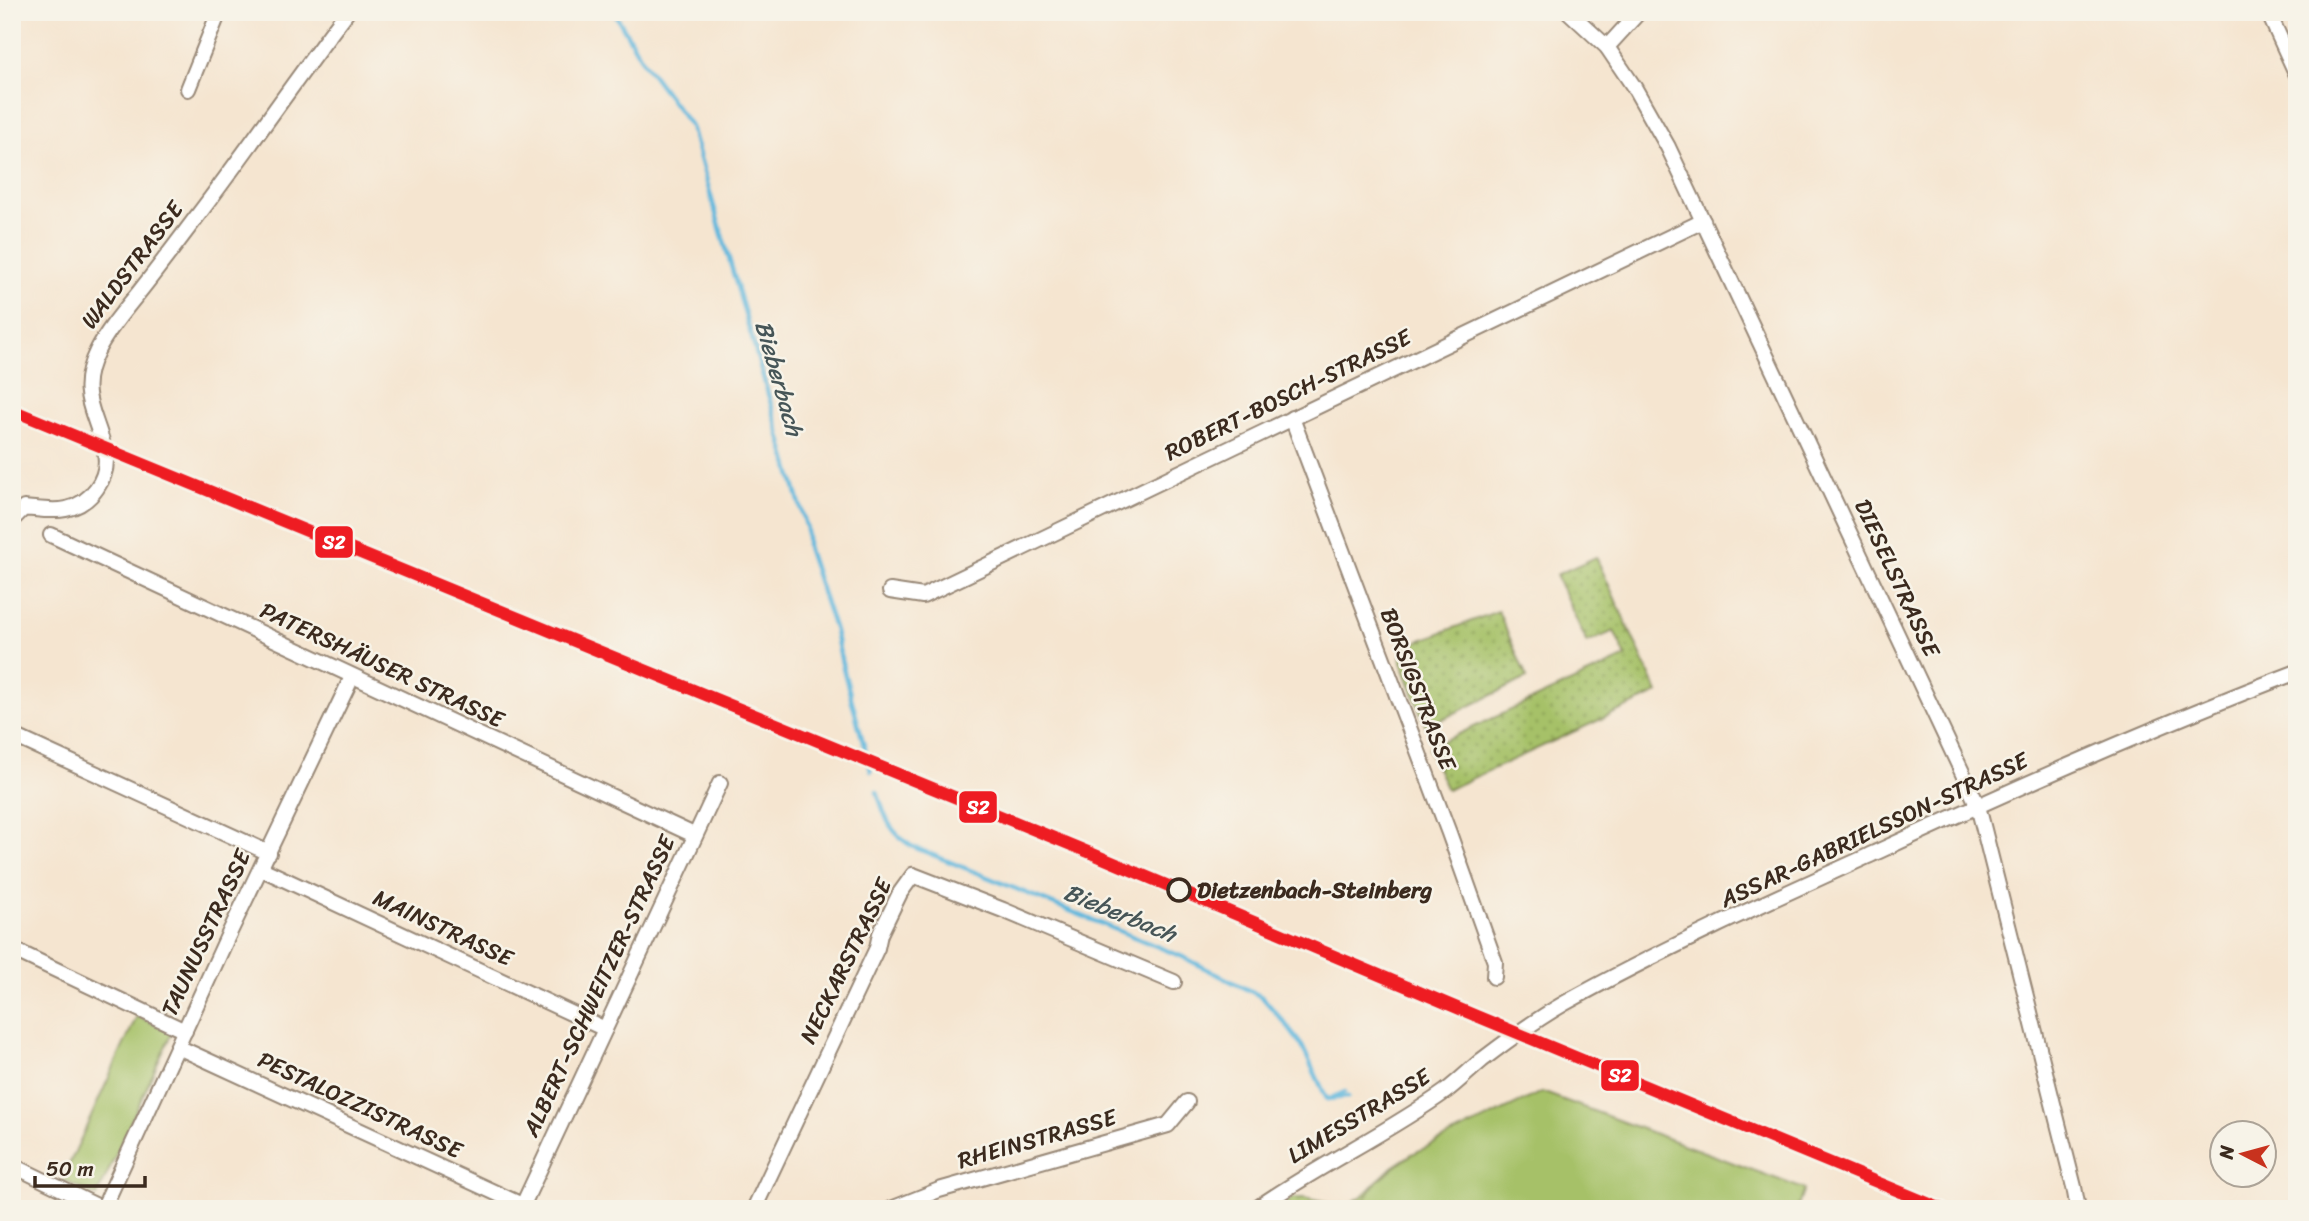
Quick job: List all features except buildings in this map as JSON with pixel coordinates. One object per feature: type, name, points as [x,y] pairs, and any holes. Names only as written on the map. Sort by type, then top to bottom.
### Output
[{"type":"street","points":[[188,89],[219,12]]},
{"type":"street","name":"DIESELSTRASSE","points":[[1569,12],[1606,47],[1634,87],[1668,146],[1978,806],[2078,1209]]},
{"type":"street","points":[[1606,47],[1639,12]]},
{"type":"street","points":[[2268,12],[2297,75]]},
{"type":"street","name":"WALDSTRASSE","points":[[12,520],[24,508],[53,510],[74,507],[96,490],[106,464],[102,441],[89,406],[87,385],[90,369],[104,336],[197,216],[346,13]]},
{"type":"street","name":"ROBERT-BOSCH-STRASSE","points":[[890,591],[923,596],[1703,221]]},
{"type":"street","name":"BORSIGSTRASSE","points":[[1292,418],[1495,962],[1494,977]]},
{"type":"street","name":"PATERSHÄUSER STRASSE","points":[[51,536],[694,835]]},
{"type":"street","name":"ASSAR-GABRIELSSON-STRASSE","points":[[1484,1059],[1564,1004],[1770,901],[1978,806],[2229,698],[2297,672]]},
{"type":"street","name":"TAUNUSSTRASSE","points":[[103,1209],[352,677]]},
{"type":"street","points":[[12,735],[269,853]]},
{"type":"street","name":"ALBERT-SCHWEITZER-STRASSE","points":[[521,1207],[720,783]]},
{"type":"street","name":"MAINSTRASSE","points":[[262,869],[605,1028]]},
{"type":"street","name":"NECKARSTRASSE","points":[[754,1209],[877,948],[880,934],[900,893],[913,875],[1003,909],[1174,982]]},
{"type":"street","points":[[12,949],[185,1031]]},
{"type":"street","name":"PESTALOZZISTRASSE","points":[[178,1047],[521,1207]]},
{"type":"street","name":"LIMESSTRASSE","points":[[1256,1209],[1288,1186],[1327,1165],[1447,1090],[1484,1059]]},
{"type":"street","name":"RHEINSTRASSE","points":[[891,1209],[953,1186],[1168,1125],[1187,1102]]},
{"type":"street","points":[[12,1165],[103,1209]]},
{"type":"green space","points":[[1596,557],[1658,693],[1447,790],[1428,748],[1626,657],[1614,631],[1587,643],[1556,575]]},
{"type":"green space","points":[[1498,611],[1527,678],[1426,727],[1401,661],[1402,652],[1408,645]]},
{"type":"green space","points":[[137,1016],[172,1032],[97,1196],[62,1180]]},
{"type":"green space","points":[[1542,1092],[1804,1189],[1797,1209],[1359,1209],[1377,1181],[1412,1154]]},
{"type":"green space","points":[[1412,1154],[1371,1209],[1279,1209],[1292,1198],[1336,1205],[1349,1204],[1362,1196],[1392,1167]]},
{"type":"waterway","name":"Bieberbach","points":[[614,12],[644,63],[691,127],[807,529],[807,547],[835,631],[871,771]]},
{"type":"waterway","name":"Bieberbach","points":[[877,792],[892,828],[911,846],[1183,957],[1262,997],[1302,1046],[1327,1099]]},
{"type":"waterway","points":[[1333,1097],[1345,1092]]},
{"type":"waterway","points":[[1327,1099],[1348,1097]]},
{"type":"transit line","name":"S2","points":[[12,410],[1093,854],[1942,1209]]},
{"type":"place","name":"Dietzenbach-Steinberg","points":[[1179,890]]}]
